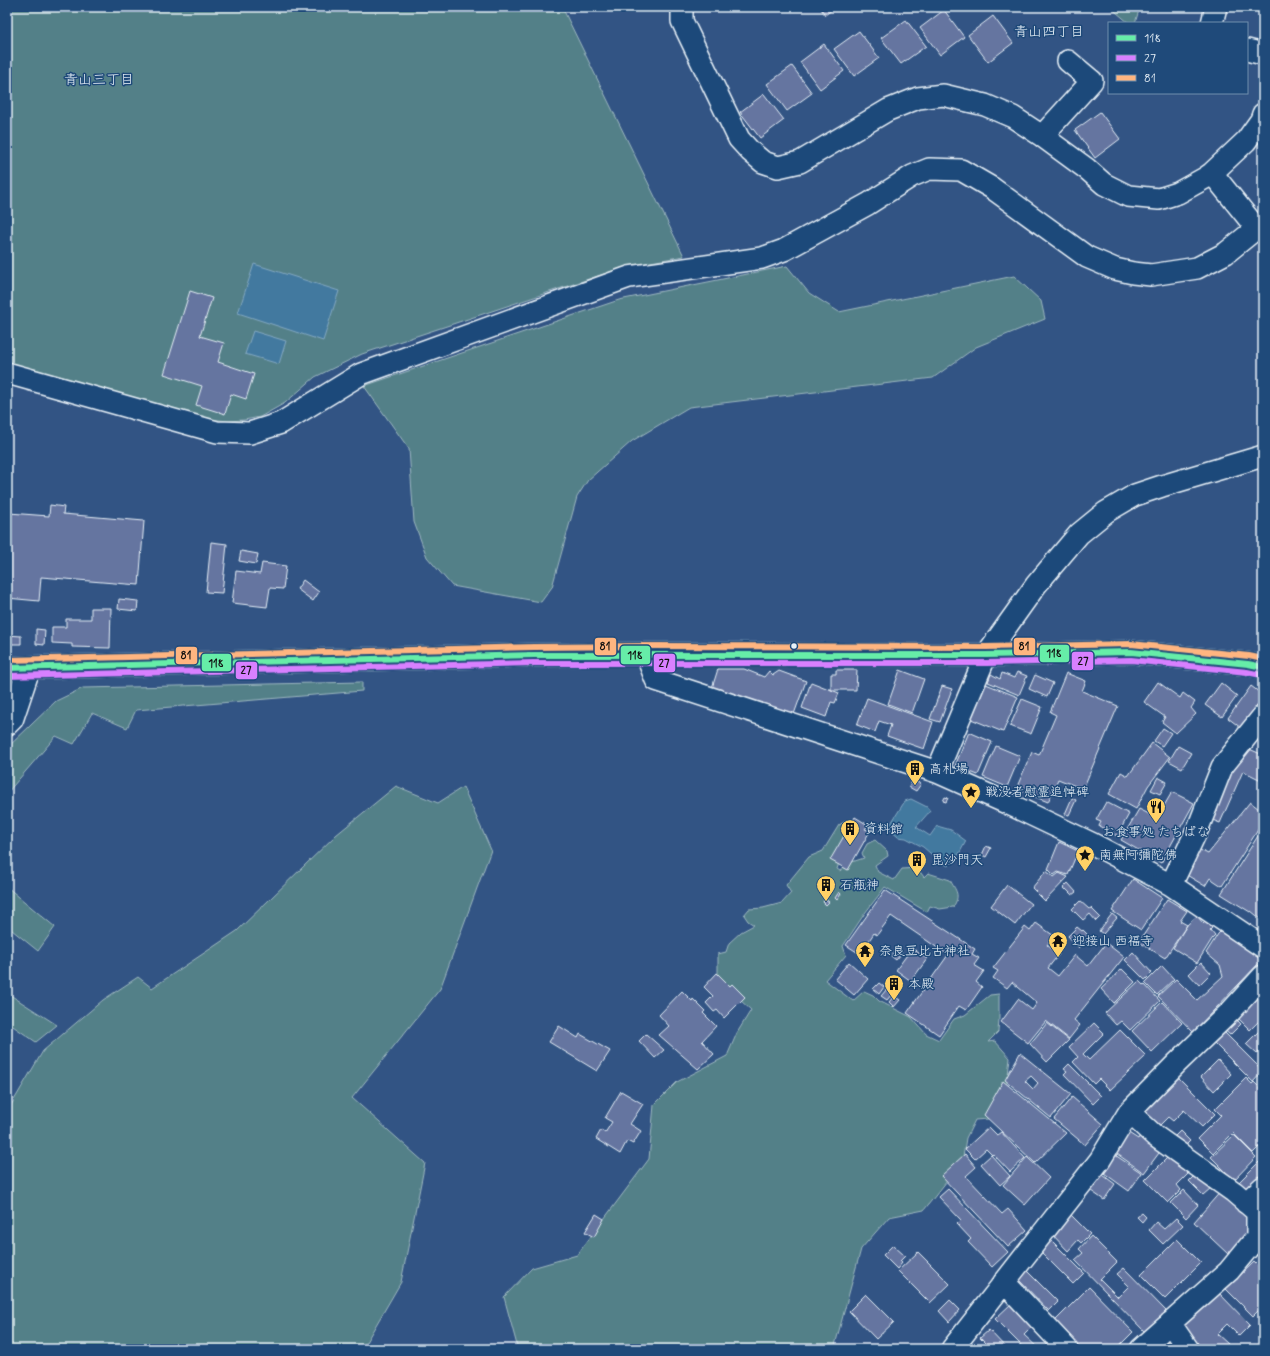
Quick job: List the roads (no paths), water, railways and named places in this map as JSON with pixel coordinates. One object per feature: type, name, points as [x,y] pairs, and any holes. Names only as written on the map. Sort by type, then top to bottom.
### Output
[{"type":"main road","points":[[7,668],[534,655],[986,655],[1131,652],[1248,664],[1263,667]]},
{"type":"main road","points":[[7,724],[12,719],[29,668]]},
{"type":"street","points":[[682,7],[682,21],[739,139],[750,152],[763,162],[778,167],[800,162],[888,110],[918,98],[943,95],[984,105],[1013,117],[1042,136],[1104,184],[1128,196],[1158,199],[1178,193],[1212,173],[1246,141],[1261,120],[1263,114]]},
{"type":"street","points":[[1212,22],[1216,7]]},
{"type":"street","points":[[1248,50],[1263,54]]},
{"type":"street","points":[[1042,136],[1092,81],[1068,61]]},
{"type":"street","points":[[7,373],[217,432],[250,433],[280,423],[362,374],[629,277],[762,258],[784,250],[868,204],[912,176],[929,169],[961,170],[992,188],[1087,258],[1115,269],[1151,275],[1197,268],[1226,253],[1260,226],[1212,173]]},
{"type":"street","points":[[937,772],[986,655],[1036,585],[1080,534],[1106,512],[1135,495],[1263,456]]},
{"type":"street","points":[[646,654],[656,680],[937,772],[1093,844],[1171,885],[1263,948]]},
{"type":"street","points":[[1171,885],[1198,828],[1222,768],[1263,716]]},
{"type":"street","points":[[952,1349],[1100,1160],[1129,1112],[1232,1010],[1263,976]]},
{"type":"street","points":[[1129,1112],[1155,1136],[1234,1192],[1257,1212],[1257,1237],[1229,1271],[1141,1349]]},
{"type":"street","points":[[1246,1203],[1263,1187]]},
{"type":"street","points":[[1004,1282],[1067,1349]]},
{"type":"street","points":[[1170,1323],[1188,1349]]},
{"type":"water","points":[[254,264],[339,291],[323,341],[238,313]]},
{"type":"water","points":[[253,331],[286,341],[279,364],[245,354]]},
{"type":"water","points":[[911,799],[927,807],[930,811],[916,827],[930,836],[937,826],[951,830],[966,841],[959,854],[948,866],[923,847],[906,838],[898,837],[888,828],[905,801]]},
{"type":"place","name":"高札場","points":[[915,786]]},
{"type":"place","name":"戦没者慰霊追悼碑","points":[[971,809]]},
{"type":"place","name":"お食事処 たちばな","points":[[1156,824]]},
{"type":"place","name":"資料館","points":[[850,846]]},
{"type":"place","name":"南無阿彌陀佛","points":[[1085,872]]},
{"type":"place","name":"毘沙門天","points":[[917,877]]},
{"type":"place","name":"石瓶神","points":[[826,902]]},
{"type":"place","name":"迎接山 西福寺","points":[[1058,958]]},
{"type":"place","name":"奈良豆比古神社","points":[[865,968]]},
{"type":"place","name":"本殿","points":[[894,1001]]},
{"type":"district","name":"青山四丁目","points":[[1049,32]]},
{"type":"district","name":"青山三丁目","points":[[99,80]]}]
